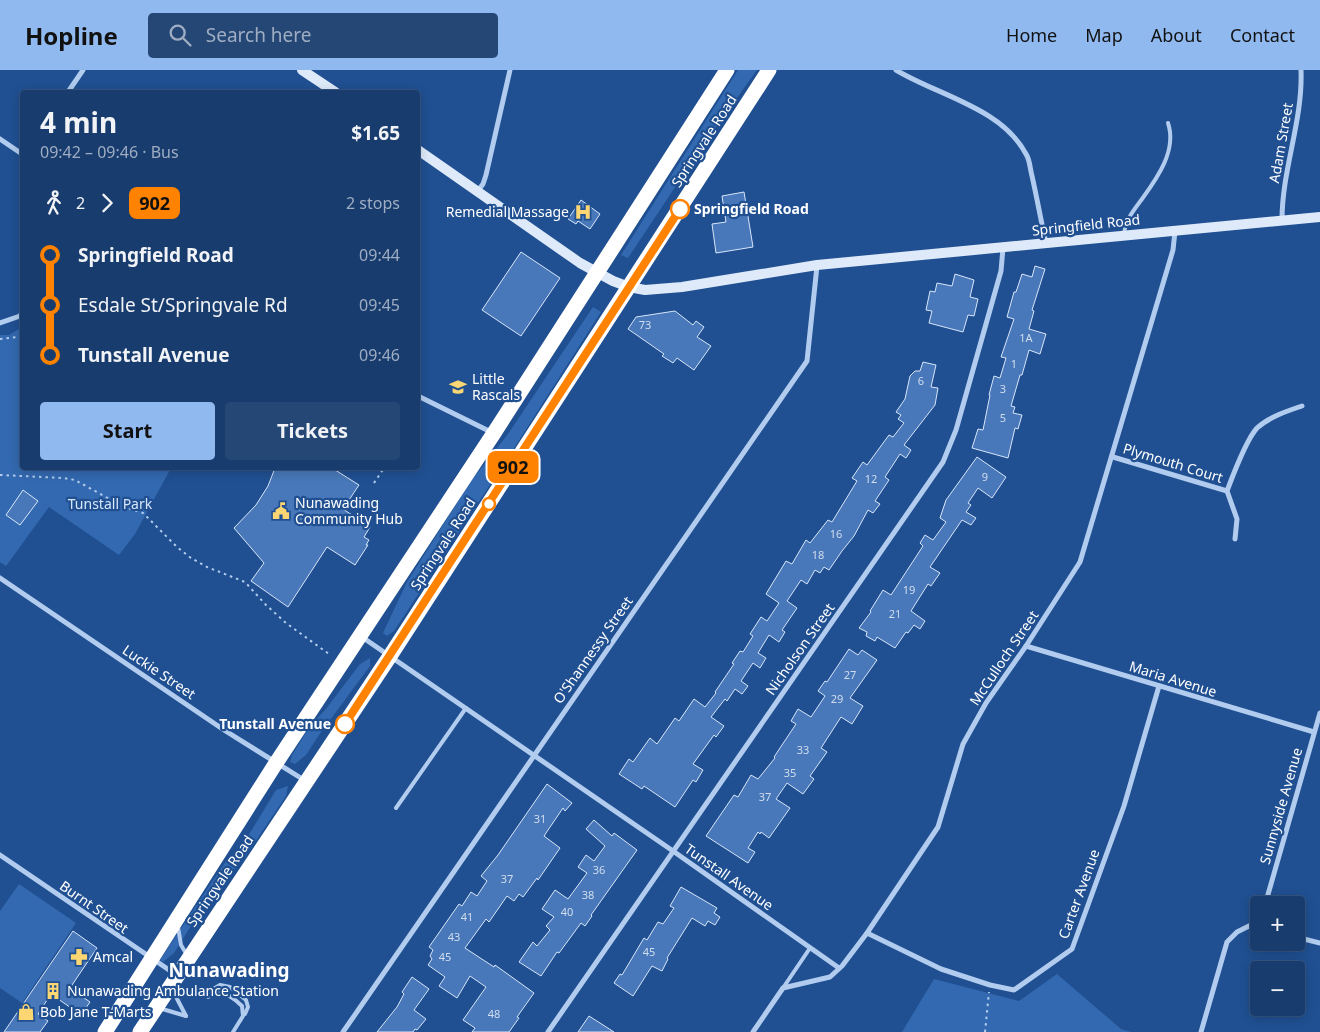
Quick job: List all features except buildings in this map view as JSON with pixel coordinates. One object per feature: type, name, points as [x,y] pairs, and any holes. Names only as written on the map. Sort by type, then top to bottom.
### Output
[{"type":"highway","name":"Springvale Road","points":[[105,1032],[276,763],[494,433],[727,70]]},
{"type":"highway","name":"Springvale Road","points":[[140,1032],[390,656],[769,70]]},
{"type":"main road","points":[[302,70],[332,90]]},
{"type":"main road","name":"Springfield Road","points":[[420,151],[597,273],[629,287],[652,290],[682,287],[817,265],[1320,217]]},
{"type":"street","points":[[69,90],[83,70]]},
{"type":"street","points":[[477,192],[483,184],[486,175],[510,70]]},
{"type":"street","points":[[896,70],[974,107],[1006,129],[1018,141],[1027,155],[1046,243]]},
{"type":"street","name":"Adam Street","points":[[1282,220],[1282,198],[1302,89],[1301,70]]},
{"type":"street","points":[[0,139],[20,153]]},
{"type":"street","name":"McCulloch Street","points":[[784,988],[830,977],[867,933],[938,827],[963,744],[986,703],[1026,646],[1080,562],[1113,457],[1173,250],[1174,230]]},
{"type":"street","name":"Nicholson Street","points":[[548,1032],[943,462],[956,430],[1001,271],[1003,247]]},
{"type":"street","name":"O'Shannessy Street","points":[[343,1032],[806,360],[817,265]]},
{"type":"street","points":[[0,322],[20,316]]},
{"type":"street","points":[[420,397],[494,433]]},
{"type":"street","name":"Plymouth Court","points":[[1235,539],[1237,520],[1226,491],[1242,454],[1257,429],[1281,413],[1302,406]]},
{"type":"street","name":"Plymouth Court","points":[[1113,457],[1226,491]]},
{"type":"street","name":"Luckie Street","points":[[0,578],[224,730],[306,782]]},
{"type":"street","name":"Tunstall Avenue","points":[[360,635],[673,851],[838,968]]},
{"type":"street","name":"Maria Avenue","points":[[1026,646],[1314,732]]},
{"type":"street","name":"Carter Avenue","points":[[867,933],[941,969],[990,985],[1014,990],[1072,948],[1124,806],[1159,686]]},
{"type":"street","name":"Sunnyside Avenue","points":[[1268,896],[1320,713]]},
{"type":"street","name":"Burnt Street","points":[[0,855],[151,959],[173,981]]},
{"type":"street","points":[[1201,1032],[1227,942],[1237,932],[1250,926]]},
{"type":"street","points":[[1305,939],[1320,943]]},
{"type":"street","points":[[753,1032],[784,988]]},
{"type":"lane","points":[[1124,236],[1125,224],[1128,218],[1158,174],[1168,154],[1171,136],[1168,123]]},
{"type":"lane","points":[[396,808],[466,708]]},
{"type":"lane","points":[[177,918],[181,945],[189,957]]},
{"type":"lane","points":[[784,988],[810,948]]},
{"type":"lane","points":[[156,1007],[186,1016],[173,981]]},
{"type":"lane","points":[[210,991],[216,986],[224,985],[244,997],[248,1007],[233,1032]]},
{"type":"lane","points":[[208,997],[216,992],[225,993],[240,1004],[244,1012],[241,1020]]},
{"type":"path","points":[[0,339],[20,338]]},
{"type":"path","points":[[374,484],[383,470]]},
{"type":"path","points":[[0,475],[75,480],[124,507],[144,513],[191,558],[207,567],[245,582],[286,623],[329,654]]},
{"type":"path","points":[[984,1032],[990,985]]},
{"type":"green space","points":[[738,70],[757,70],[705,142],[628,258],[621,255]]},
{"type":"green space","points":[[593,307],[601,312],[400,622],[394,631],[387,636],[383,633],[407,582],[471,481],[508,434]]},
{"type":"green space","name":"Tunstall Park","points":[[20,328],[20,470],[170,470],[135,534],[119,555],[49,507],[6,566],[0,562],[0,335],[9,335]]},
{"type":"green space","points":[[370,658],[370,666],[306,755],[295,764],[290,762],[292,755],[310,726],[326,709],[360,664]]},
{"type":"green space","points":[[288,786],[286,796],[245,857],[201,910],[174,953],[163,962],[160,960],[228,858],[242,846],[276,790]]},
{"type":"green space","points":[[19,884],[76,923],[22,1003],[0,988],[0,911]]},
{"type":"green space","points":[[1057,974],[1121,1029],[1131,1032],[902,1032],[934,979],[1019,1001]]},
{"type":"bus line","name":"902","points":[[345,724],[680,209]]},
{"type":"place","name":"Springfield Road","points":[[680,209]]},
{"type":"place","name":"Remedial Massage","points":[[583,212]]},
{"type":"place","name":"Little Rascals","points":[[458,387]]},
{"type":"place","name":"Nunawading Community Hub","points":[[281,511]]},
{"type":"place","name":"Tunstall Avenue","points":[[345,724]]},
{"type":"place","name":"Amcal","points":[[79,957]]},
{"type":"place","name":"Nunawading Ambulance Station","points":[[53,991]]},
{"type":"place","name":"Bob Jane T-Marts","points":[[26,1012]]},
{"type":"district","name":"Nunawading","points":[[229,970]]}]
